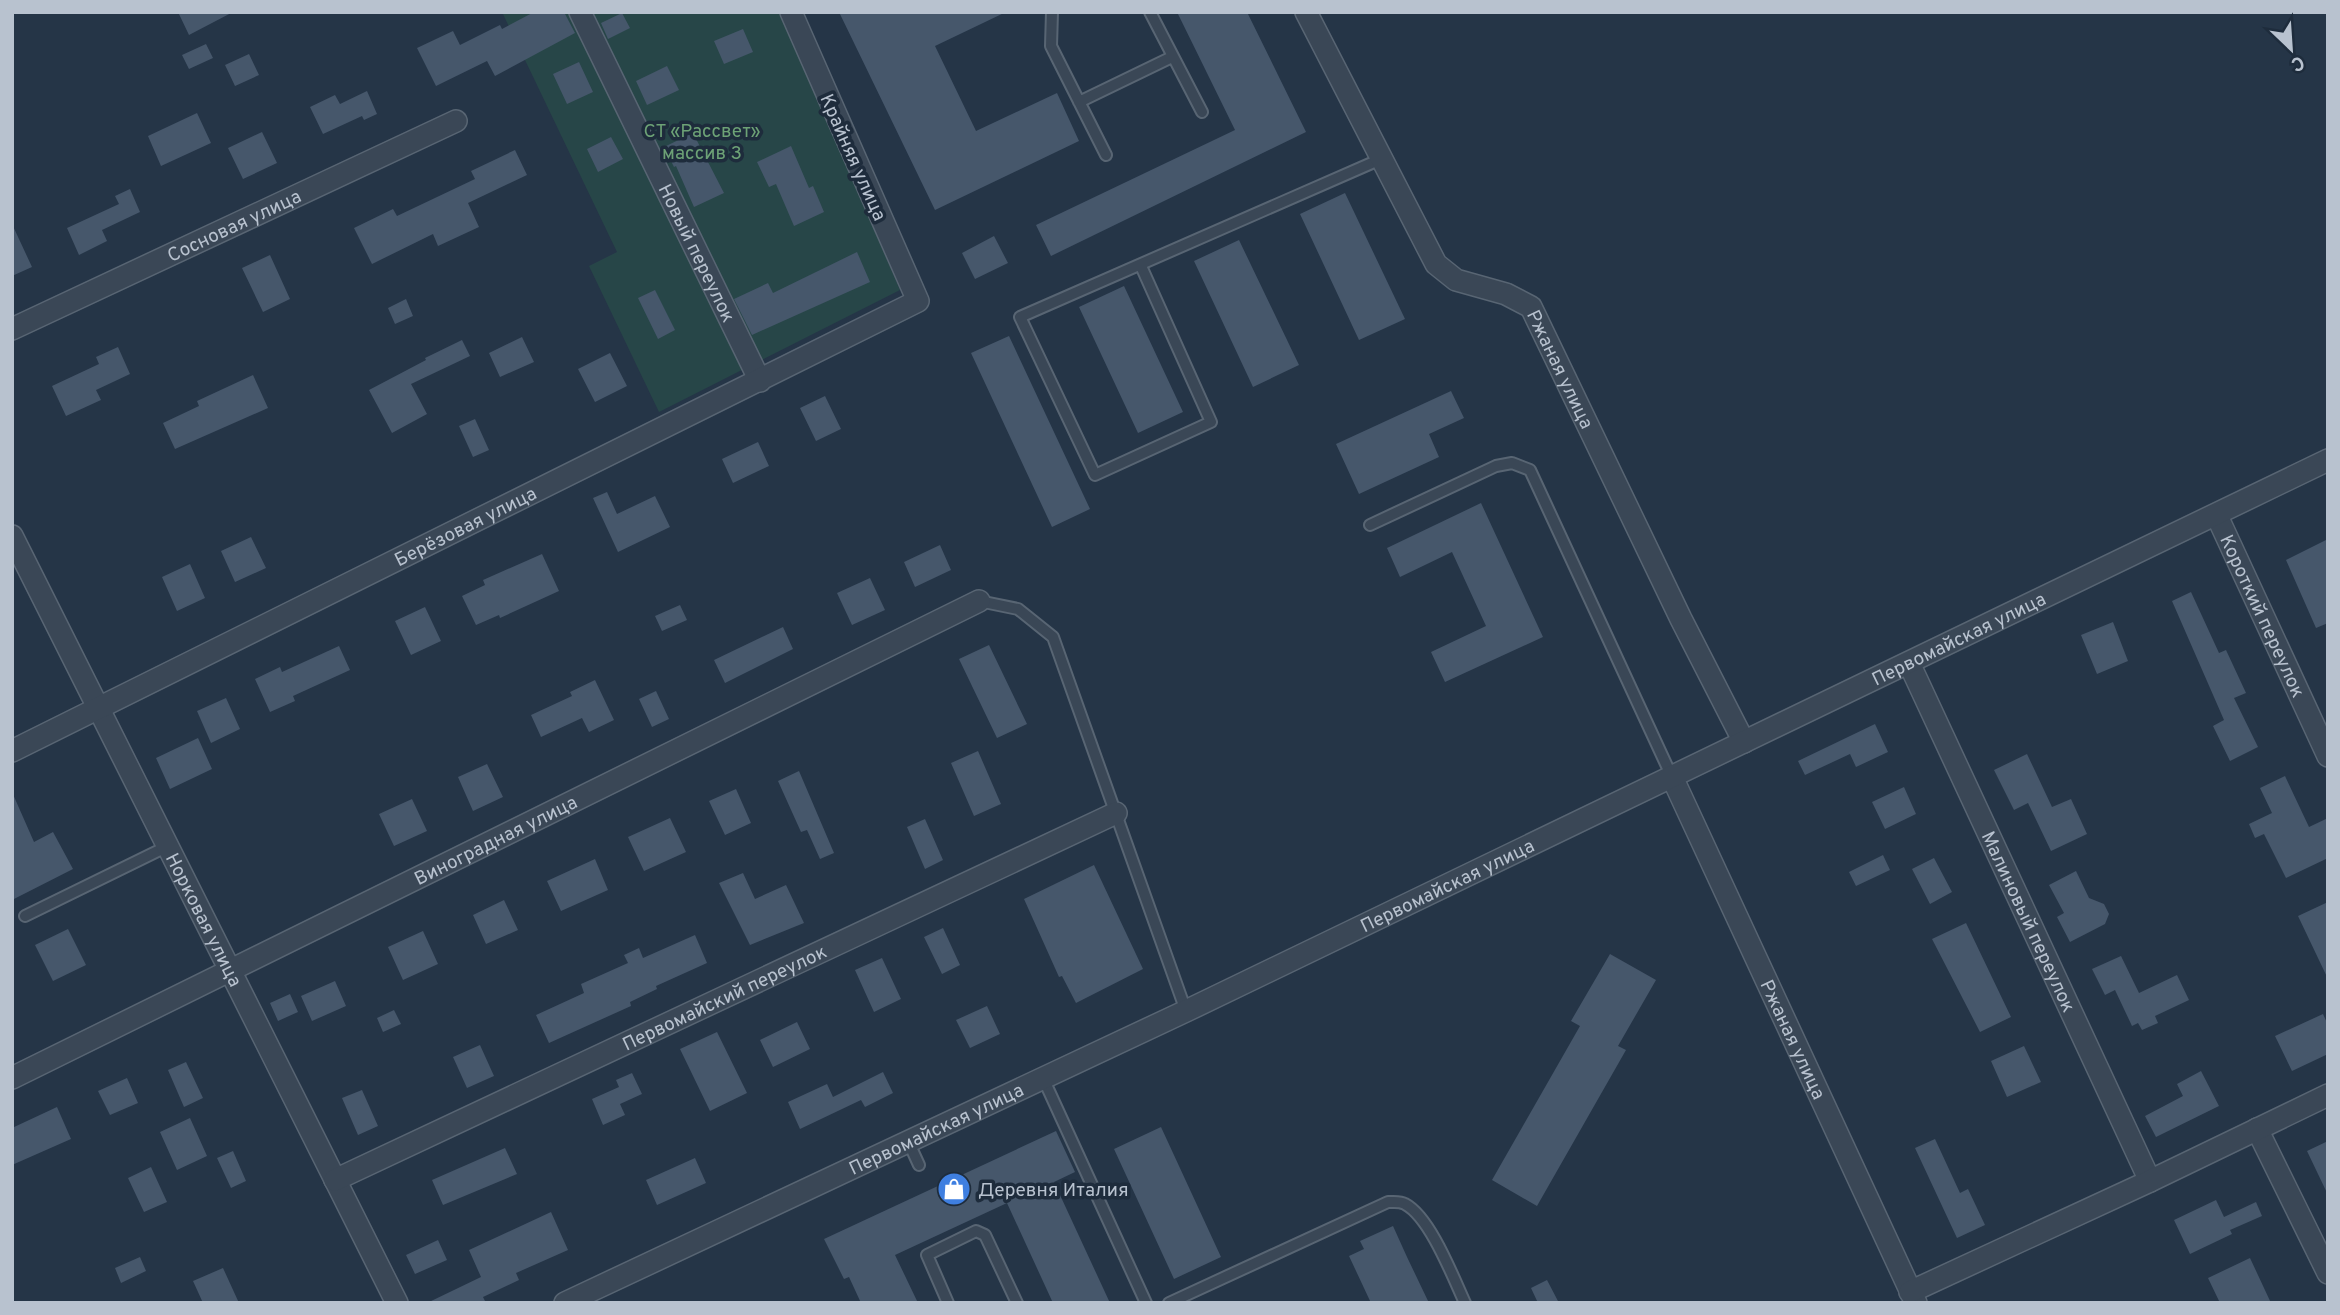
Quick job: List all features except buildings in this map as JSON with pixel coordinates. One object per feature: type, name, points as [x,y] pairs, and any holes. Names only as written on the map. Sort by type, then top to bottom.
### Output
[{"type":"street","name":"Новый переулок","points":[[580,12],[760,381]]},
{"type":"street","name":"Крайняя улица","points":[[791,12],[918,301]]},
{"type":"street","name":"Ржаная улица","points":[[1306,12],[1436,264],[1456,280],[1506,294],[1531,307],[1681,619],[1744,742]]},
{"type":"street","name":"Сосновая улица","points":[[12,329],[456,121]]},
{"type":"street","name":"Берёзовая улица","points":[[12,751],[918,301]]},
{"type":"street","name":"Первомайская улица","points":[[565,1303],[1186,1011],[2217,516],[2328,460]]},
{"type":"street","name":"Короткий переулок","points":[[2217,516],[2328,756]]},
{"type":"street","name":"Норковая улица","points":[[12,536],[397,1303]]},
{"type":"street","name":"Виноградная улица","points":[[12,1078],[979,601]]},
{"type":"street","name":"Малиновый переулок","points":[[1909,663],[2150,1181]]},
{"type":"street","name":"Ржаная улица","points":[[1672,777],[1913,1297]]},
{"type":"street","name":"Первомайский переулок","points":[[335,1180],[1116,813]]},
{"type":"street","points":[[1913,1297],[2328,1095]]},
{"type":"street","points":[[2257,1129],[2328,1273]]},
{"type":"lane","points":[[1052,12],[1051,46],[1106,155]]},
{"type":"lane","points":[[1150,12],[1202,112]]},
{"type":"lane","points":[[1080,102],[1172,57]]},
{"type":"lane","points":[[1141,266],[1211,422],[1095,475],[1020,317],[1381,159]]},
{"type":"lane","points":[[1370,525],[1496,466],[1512,463],[1530,470],[1672,777]]},
{"type":"lane","points":[[979,601],[1018,609],[1053,637],[1186,1011]]},
{"type":"lane","points":[[25,916],[168,846]]},
{"type":"lane","points":[[1043,1078],[1146,1303]]},
{"type":"lane","points":[[908,1141],[919,1165]]},
{"type":"lane","points":[[1169,1303],[1388,1202],[1397,1202],[1406,1204],[1434,1235],[1465,1303]]},
{"type":"lane","points":[[947,1303],[927,1255],[976,1231],[985,1235],[1017,1303]]},
{"type":"green space","name":"СТ «Рассвет» массив 3","points":[[502,12],[782,12],[900,290],[659,412],[589,266],[617,252]]},
{"type":"place","name":"Деревня Италия","points":[[954,1189]]}]
